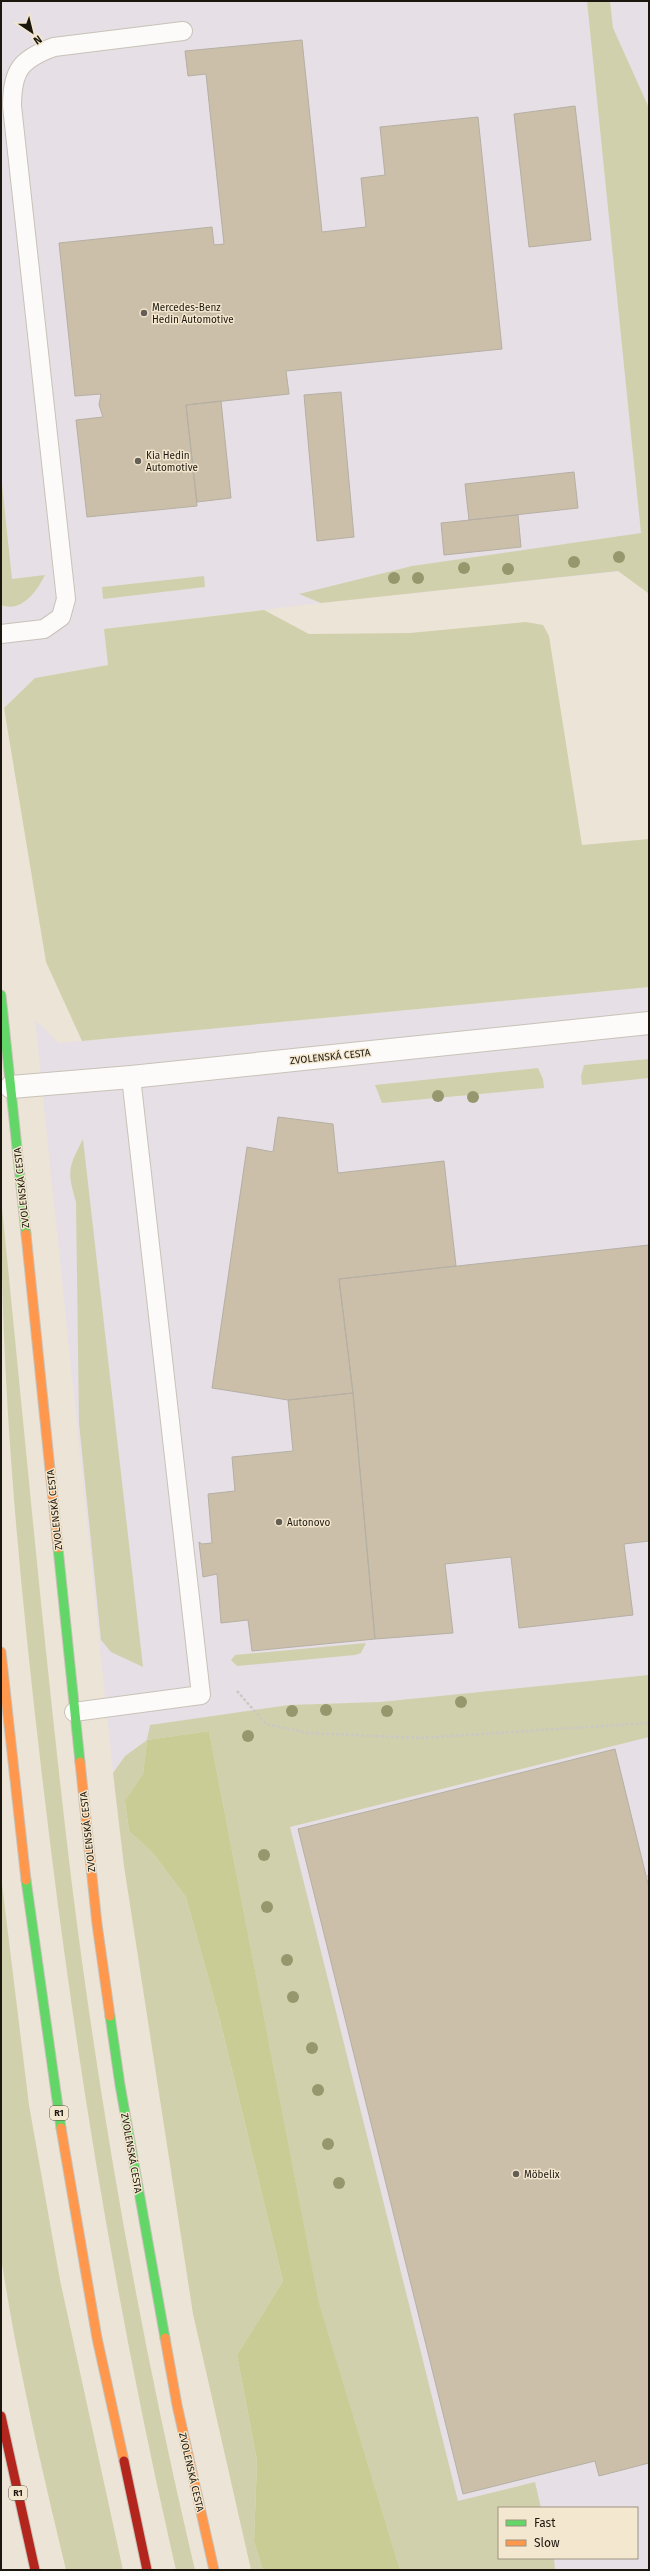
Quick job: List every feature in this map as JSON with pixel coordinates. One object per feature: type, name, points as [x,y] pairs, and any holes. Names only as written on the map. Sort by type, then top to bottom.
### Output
[{"type":"main road","name":"ZVOLENSKÁ CESTA","points":[[1,995],[97,1924],[120,2085],[177,2405],[214,2570]]},
{"type":"main road","name":"R1","points":[[1,1652],[22,1855],[60,2120],[97,2338],[147,2570]]},
{"type":"main road","name":"R1","points":[[1,2416],[34,2570]]},
{"type":"street","name":"ZVOLENSKÁ CESTA","points":[[11,1087],[131,1077],[649,1023]]},
{"type":"lane","points":[[1,634],[44,629],[61,617],[66,599],[12,106],[12,84],[20,66],[35,54],[54,46],[183,31]]},
{"type":"lane","points":[[74,1712],[201,1695],[131,1077]]},
{"type":"path","points":[[237,1691],[266,1724],[308,1734],[421,1738],[649,1723]]},
{"type":"shaded area","points":[[1,1],[649,1],[649,605],[644,569],[321,603],[104,629],[108,665],[35,678],[4,708],[1,680],[1,605],[4,607],[44,576],[12,579],[1,475]]},
{"type":"shaded area","points":[[649,987],[649,2570],[400,2570],[319,2304],[209,1731],[147,1740],[125,1756],[113,1773],[35,1020],[59,1043]]},
{"type":"green space","points":[[587,1],[610,1],[613,28],[649,108],[649,605],[648,593],[618,571],[321,603],[299,594],[412,566],[641,533]]},
{"type":"green space","points":[[1,475],[12,579],[45,575],[38,588],[28,599],[16,606],[9,607],[1,605]]},
{"type":"green space","points":[[204,576],[205,587],[103,599],[102,587]]},
{"type":"green space","points":[[264,610],[309,634],[410,633],[526,622],[543,625],[549,636],[582,845],[649,839],[649,987],[82,1041],[46,962],[4,708],[35,678],[108,665],[104,629]]},
{"type":"green space","points":[[649,1059],[649,1078],[582,1085],[581,1076],[584,1065]]},
{"type":"green space","points":[[538,1068],[543,1079],[544,1088],[382,1103],[375,1085]]},
{"type":"green space","points":[[83,1139],[143,1667],[111,1652],[101,1640],[79,1423],[76,1202],[70,1176],[70,1170],[74,1157]]},
{"type":"green space","points":[[1,1198],[34,1538],[82,1964],[109,2139],[140,2312],[175,2484],[195,2570],[176,2570],[154,2470],[115,2271],[81,2070],[53,1868],[25,1625],[8,1412],[4,1340]]},
{"type":"green space","points":[[366,1643],[361,1653],[355,1655],[237,1666],[231,1660],[235,1655]]},
{"type":"green space","points":[[649,1675],[649,1737],[290,1827],[458,2501],[535,2482],[541,2507],[498,2507],[498,2559],[554,2559],[555,2570],[400,2570],[319,2304],[209,1731],[147,1740],[150,1725],[289,1705],[380,1702]]},
{"type":"green space","points":[[209,1731],[319,2303],[400,2570],[263,2570],[254,2542],[257,2461],[237,2355],[283,2281],[220,2020],[186,1897],[153,1853],[129,1831],[125,1801],[143,1774],[147,1740]]},
{"type":"green space","points":[[147,1740],[143,1774],[125,1802],[129,1831],[153,1853],[186,1897],[220,2020],[283,2281],[237,2355],[257,2461],[254,2542],[263,2570],[251,2570],[193,2314],[124,1866],[113,1773],[125,1756]]},
{"type":"green space","points":[[1,1876],[29,2105],[60,2280],[123,2570],[66,2570],[30,2414],[7,2297],[1,2257]]},
{"type":"building","points":[[302,40],[322,232],[366,227],[361,178],[385,175],[380,127],[478,117],[502,349],[286,371],[289,394],[186,405],[197,506],[87,517],[76,420],[103,417],[99,405],[101,394],[75,396],[59,243],[212,227],[214,245],[224,244],[206,74],[188,76],[185,51]]},
{"type":"building","points":[[575,106],[591,240],[529,247],[514,114]]},
{"type":"building","points":[[341,392],[354,537],[317,541],[304,395]]},
{"type":"building","points":[[221,401],[231,498],[197,502],[186,405]]},
{"type":"building","points":[[574,472],[578,508],[469,520],[465,484]]},
{"type":"building","points":[[518,515],[521,547],[444,555],[441,523]]},
{"type":"building","points":[[278,1117],[333,1124],[338,1173],[444,1161],[456,1266],[339,1279],[353,1393],[288,1400],[212,1388],[247,1147],[273,1152]]},
{"type":"building","points":[[649,1245],[649,1541],[624,1544],[633,1615],[519,1628],[511,1557],[445,1564],[453,1633],[375,1639],[353,1393],[339,1279]]},
{"type":"building","points":[[353,1393],[375,1639],[252,1651],[248,1620],[221,1623],[217,1574],[203,1577],[199,1542],[202,1544],[212,1543],[208,1494],[235,1491],[232,1457],[293,1451],[288,1400]]},
{"type":"building","name":"Möbelix","points":[[615,1749],[649,1888],[649,2463],[599,2476],[595,2461],[463,2494],[298,1829]]},
{"type":"traffic: fast","points":[[1,995],[26,1234]]},
{"type":"traffic: fast","points":[[58,1548],[80,1762]]},
{"type":"traffic: fast","points":[[26,1880],[61,2128]]},
{"type":"traffic: fast","points":[[110,2016],[120,2085],[165,2338]]},
{"type":"traffic: slow","points":[[26,1234],[58,1548]]},
{"type":"traffic: slow","points":[[1,1652],[26,1880]]},
{"type":"traffic: slow","points":[[80,1762],[97,1924],[110,2016]]},
{"type":"traffic: slow","points":[[61,2128],[97,2338],[124,2461]]},
{"type":"traffic: slow","points":[[165,2338],[177,2405],[214,2570]]},
{"type":"traffic: jam","points":[[1,2416],[35,2570]]},
{"type":"traffic: jam","points":[[124,2461],[147,2570]]},
{"type":"place","name":"Mercedes-Benz Hedin Automotive","points":[[144,313]]},
{"type":"place","name":"Kia Hedin Automotive","points":[[138,461]]},
{"type":"place","name":"Autonovo","points":[[279,1522]]},
{"type":"place","name":"Möbelix","points":[[516,2174]]}]
